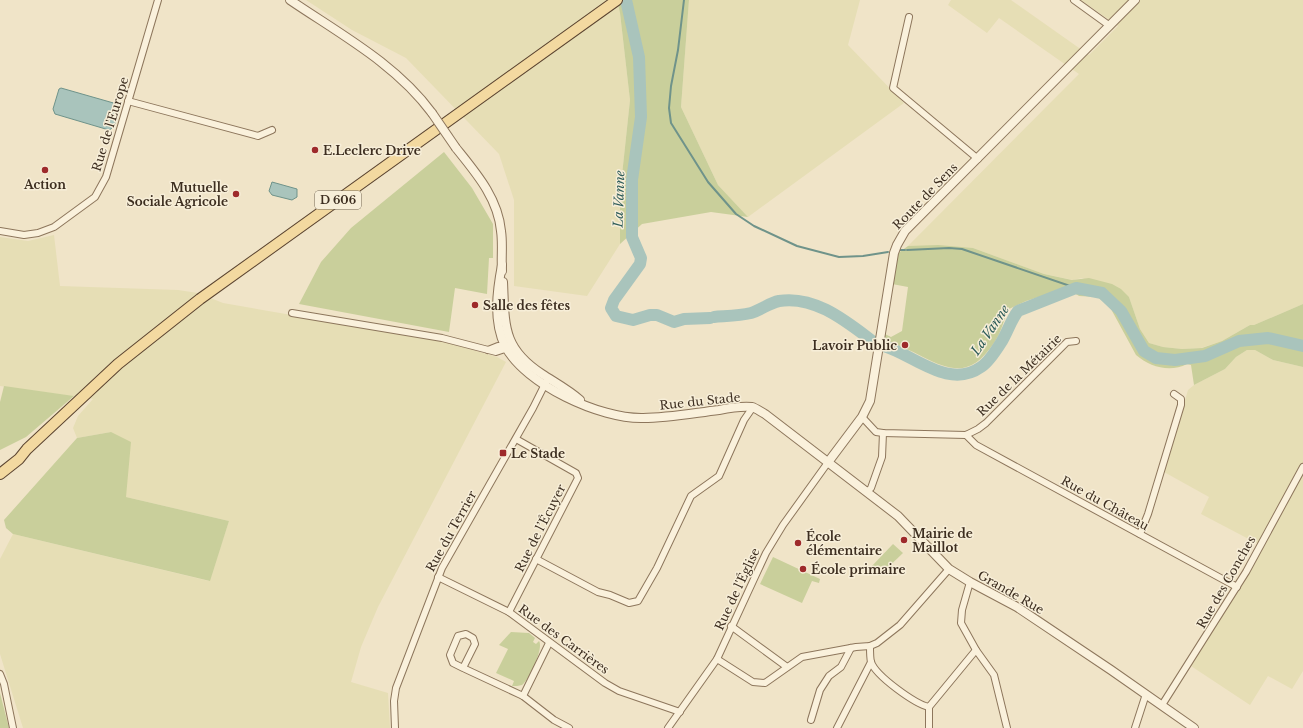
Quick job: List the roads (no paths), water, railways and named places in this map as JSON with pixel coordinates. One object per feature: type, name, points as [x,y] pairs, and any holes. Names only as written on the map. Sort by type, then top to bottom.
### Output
[{"type":"main road","name":"D 606","points":[[0,474],[19,459],[27,449],[118,364],[188,307],[616,1]]},
{"type":"main road","name":"D 606","points":[[0,466],[15,455],[27,449]]},
{"type":"street","name":"Rue de l'Europe","points":[[0,231],[24,235],[38,233],[54,227],[95,197],[106,177],[158,0]]},
{"type":"street","name":"Rue du Stade","points":[[290,0],[400,76],[418,94],[488,190],[498,214],[501,230],[502,265],[498,286],[497,316],[509,346],[523,368],[547,381],[570,400],[612,415],[641,418],[753,407],[773,419],[829,461]]},
{"type":"street","points":[[1074,0],[1110,26]]},
{"type":"street","name":"Route de Sens","points":[[829,461],[862,417],[870,401],[894,254],[896,245],[905,231],[1135,0]]},
{"type":"street","points":[[909,17],[893,88],[978,159]]},
{"type":"street","points":[[128,101],[258,136],[272,130]]},
{"type":"street","points":[[292,313],[442,338],[496,352],[509,346]]},
{"type":"street","name":"Rue de la Métairie","points":[[966,435],[986,423],[1067,342],[1076,341]]},
{"type":"street","name":"Rue du Terrier","points":[[395,728],[394,701],[396,688],[438,577],[547,381]]},
{"type":"street","points":[[1140,534],[1148,514],[1181,405],[1181,400],[1174,394]]},
{"type":"street","points":[[536,559],[598,592],[610,594],[629,603],[638,601],[657,568],[691,496],[719,476],[744,420],[753,407]]},
{"type":"street","points":[[862,417],[876,432],[966,435]]},
{"type":"street","points":[[868,492],[871,488],[882,457],[883,433]]},
{"type":"street","name":"Rue du Château","points":[[966,435],[976,445],[1237,587]]},
{"type":"street","name":"Rue de l’Écuyer","points":[[509,612],[576,483],[578,476],[516,439]]},
{"type":"street","name":"Grande Rue","points":[[829,461],[908,525],[948,568],[970,582],[1017,607],[1194,728]]},
{"type":"street","name":"Rue de l'Église","points":[[668,728],[717,659],[766,553],[783,525],[829,461]]},
{"type":"street","name":"Rue des Conches","points":[[1162,705],[1237,587],[1303,467]]},
{"type":"street","points":[[717,659],[753,682],[759,684],[765,683],[802,657],[870,646],[884,638],[900,625],[948,568]]},
{"type":"street","name":"Rue des Carrières","points":[[438,577],[509,612],[591,674],[619,691],[680,712]]},
{"type":"street","points":[[970,582],[962,610],[961,623],[976,650],[994,675],[1007,728]]},
{"type":"street","points":[[731,626],[787,667]]},
{"type":"street","points":[[463,668],[475,644],[472,638],[466,634],[458,636],[450,655],[453,663],[463,668],[523,696],[554,720],[569,728]]},
{"type":"street","points":[[523,696],[549,643]]},
{"type":"street","points":[[837,728],[871,662],[870,646]]},
{"type":"street","points":[[811,720],[820,690],[829,676],[842,667],[851,648]]},
{"type":"street","points":[[929,728],[929,707],[976,650]]},
{"type":"street","points":[[871,662],[878,672],[915,701],[929,707]]},
{"type":"street","points":[[0,674],[6,691],[13,728]]},
{"type":"street","points":[[1135,728],[1146,694]]},
{"type":"water","points":[[61,88],[117,104],[119,109],[114,127],[109,130],[55,114],[53,109],[59,89]]},
{"type":"water","points":[[272,182],[297,189],[297,197],[292,200],[272,195],[269,191]]},
{"type":"waterway","name":"La Vanne","points":[[626,0],[639,57],[641,117],[632,180],[632,237],[641,258],[640,264],[614,300],[611,308],[616,316],[633,320],[650,315],[657,315],[674,322],[684,319],[710,318]]},
{"type":"waterway","points":[[684,0],[669,108],[671,123],[708,182],[736,214],[754,226],[797,246],[839,257],[863,256],[888,252]]},
{"type":"waterway","points":[[907,250],[949,248],[962,249],[1076,288]]},
{"type":"waterway","points":[[898,250],[905,250]]},
{"type":"waterway","name":"La Vanne","points":[[884,346],[944,373],[957,375],[969,373],[981,367],[990,359],[1002,341],[1018,311],[1076,288],[1102,293],[1121,311],[1144,351],[1156,358],[1175,360],[1205,356],[1239,341],[1268,338],[1303,346]]},
{"type":"waterway","name":"La Vanne","points":[[714,317],[751,313],[779,301],[793,300],[806,302],[819,306],[843,319],[875,343]]},
{"type":"place","name":"E.Leclerc Drive","points":[[315,150]]},
{"type":"place","name":"Action","points":[[45,170]]},
{"type":"place","name":"Mutuelle Sociale Agricole","points":[[236,194]]},
{"type":"place","name":"Salle des fêtes","points":[[475,305]]},
{"type":"place","name":"Lavoir Public","points":[[905,345]]},
{"type":"place","name":"Le Stade","points":[[503,453]]},
{"type":"place","name":"Mairie de Maillot","points":[[904,540]]},
{"type":"place","name":"École élémentaire","points":[[798,543]]},
{"type":"place","name":"École primaire","points":[[803,569]]}]
